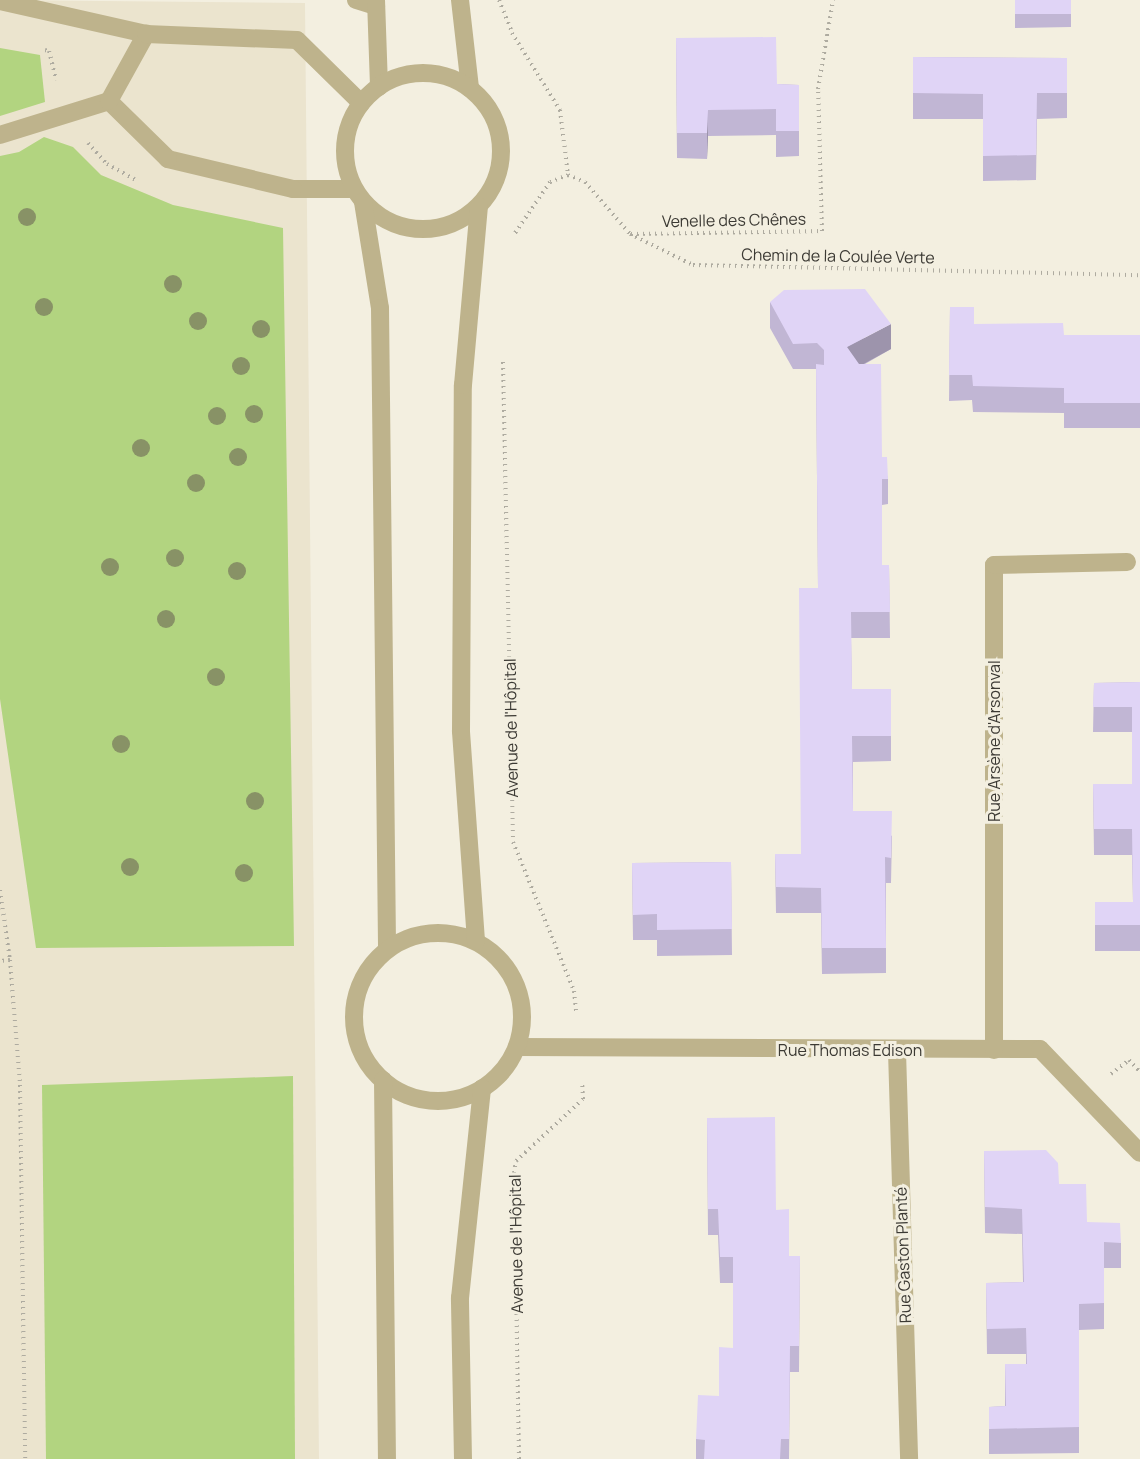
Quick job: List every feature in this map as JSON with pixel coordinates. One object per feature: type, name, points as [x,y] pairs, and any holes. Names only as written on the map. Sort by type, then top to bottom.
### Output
[{"type":"street","points":[[356,0],[376,3],[379,87]]},
{"type":"street","points":[[460,0],[470,88]]},
{"type":"street","points":[[0,1],[146,34],[297,40],[361,103]]},
{"type":"street","points":[[0,135],[109,101],[146,34]]},
{"type":"street","points":[[109,101],[168,159],[293,189],[358,195],[383,219],[407,228],[433,229],[450,224],[479,207],[493,189],[500,168],[502,145],[497,123],[486,103],[470,88],[448,76],[424,73],[400,76],[379,87],[361,103],[350,123],[345,146],[346,168],[358,195],[380,308],[387,949]]},
{"type":"street","points":[[476,941],[461,731],[463,385],[479,207]]},
{"type":"street","name":"Rue Arsène d'Arsonval","points":[[994,1050],[994,565],[1127,562]]},
{"type":"street","points":[[431,933],[454,934],[476,941],[496,955],[512,975],[520,998],[522,1023],[517,1047],[503,1070],[483,1088],[458,1098],[431,1100],[406,1094],[383,1080],[366,1060],[356,1037],[354,1011],[360,986],[387,949],[408,938],[431,933]]},
{"type":"street","name":"Rue Thomas Edison","points":[[517,1047],[580,1050],[1040,1049],[1140,1153]]},
{"type":"street","name":"Rue Gaston Planté","points":[[897,1051],[909,1459]]},
{"type":"street","points":[[383,1080],[387,1459]]},
{"type":"street","points":[[463,1459],[460,1298],[483,1088]]},
{"type":"path","points":[[499,0],[512,33],[560,110],[568,175],[550,182],[508,242]]},
{"type":"path","name":"Venelle des Chênes","points":[[630,234],[822,231],[818,89],[833,0]]},
{"type":"path","points":[[39,49],[49,51],[64,114]]},
{"type":"path","name":"Chemin de la Coulée Verte","points":[[568,175],[585,182],[630,234],[693,265],[1140,275]]},
{"type":"path","name":"Avenue de l'Hôpital","points":[[503,353],[513,842],[517,859],[574,991],[584,1099],[516,1161],[514,1173],[519,1459]]},
{"type":"path","points":[[0,890],[10,960],[20,1085],[25,1459]]},
{"type":"path","points":[[0,961],[10,960]]},
{"type":"shaded area","points":[[0,0],[305,3],[319,1459],[0,1459]]},
{"type":"green space","points":[[0,48],[40,55],[45,102],[0,116]]},
{"type":"green space","points":[[44,137],[73,147],[101,175],[173,205],[283,228],[294,946],[36,948],[0,699],[0,156],[19,152]]},
{"type":"green space","points":[[293,1076],[295,1459],[46,1459],[42,1085]]},
{"type":"building","points":[[1015,0],[1071,0],[1071,14],[1015,14]]},
{"type":"building","points":[[776,37],[777,84],[799,85],[799,131],[776,131],[776,109],[708,110],[707,133],[677,133],[676,38]]},
{"type":"building","points":[[913,57],[1067,58],[1067,93],[1037,93],[1036,155],[983,156],[983,94],[913,93]]},
{"type":"building","points":[[865,289],[891,324],[847,347],[859,364],[881,364],[882,457],[887,457],[888,479],[882,479],[882,565],[889,565],[890,612],[851,612],[852,689],[891,689],[891,736],[852,736],[853,811],[892,811],[891,858],[885,857],[886,948],[822,948],[821,888],[776,887],[775,854],[801,854],[799,588],[818,588],[816,364],[824,365],[824,350],[817,343],[793,344],[770,302],[784,290]]},
{"type":"building","points":[[950,307],[974,307],[974,324],[1063,323],[1064,335],[1140,335],[1140,403],[1064,403],[1064,388],[973,386],[972,375],[949,375]]},
{"type":"building","points":[[1140,682],[1140,925],[1095,925],[1095,902],[1133,902],[1132,829],[1094,829],[1093,784],[1132,784],[1132,707],[1093,707],[1094,683]]},
{"type":"building","points":[[731,862],[732,929],[657,930],[657,914],[633,915],[632,863]]},
{"type":"building","points":[[775,1117],[776,1210],[789,1209],[789,1256],[800,1256],[799,1346],[790,1346],[789,1439],[781,1439],[780,1459],[704,1459],[705,1440],[696,1439],[698,1395],[719,1396],[719,1347],[733,1348],[733,1257],[720,1257],[718,1209],[708,1209],[707,1118]]},
{"type":"building","points":[[1046,1150],[1058,1163],[1059,1184],[1086,1184],[1087,1222],[1120,1223],[1121,1243],[1104,1242],[1104,1303],[1079,1304],[1079,1427],[989,1429],[989,1407],[1006,1406],[1005,1364],[1027,1364],[1026,1328],[987,1329],[986,1283],[1024,1282],[1022,1209],[985,1207],[984,1151]]}]
